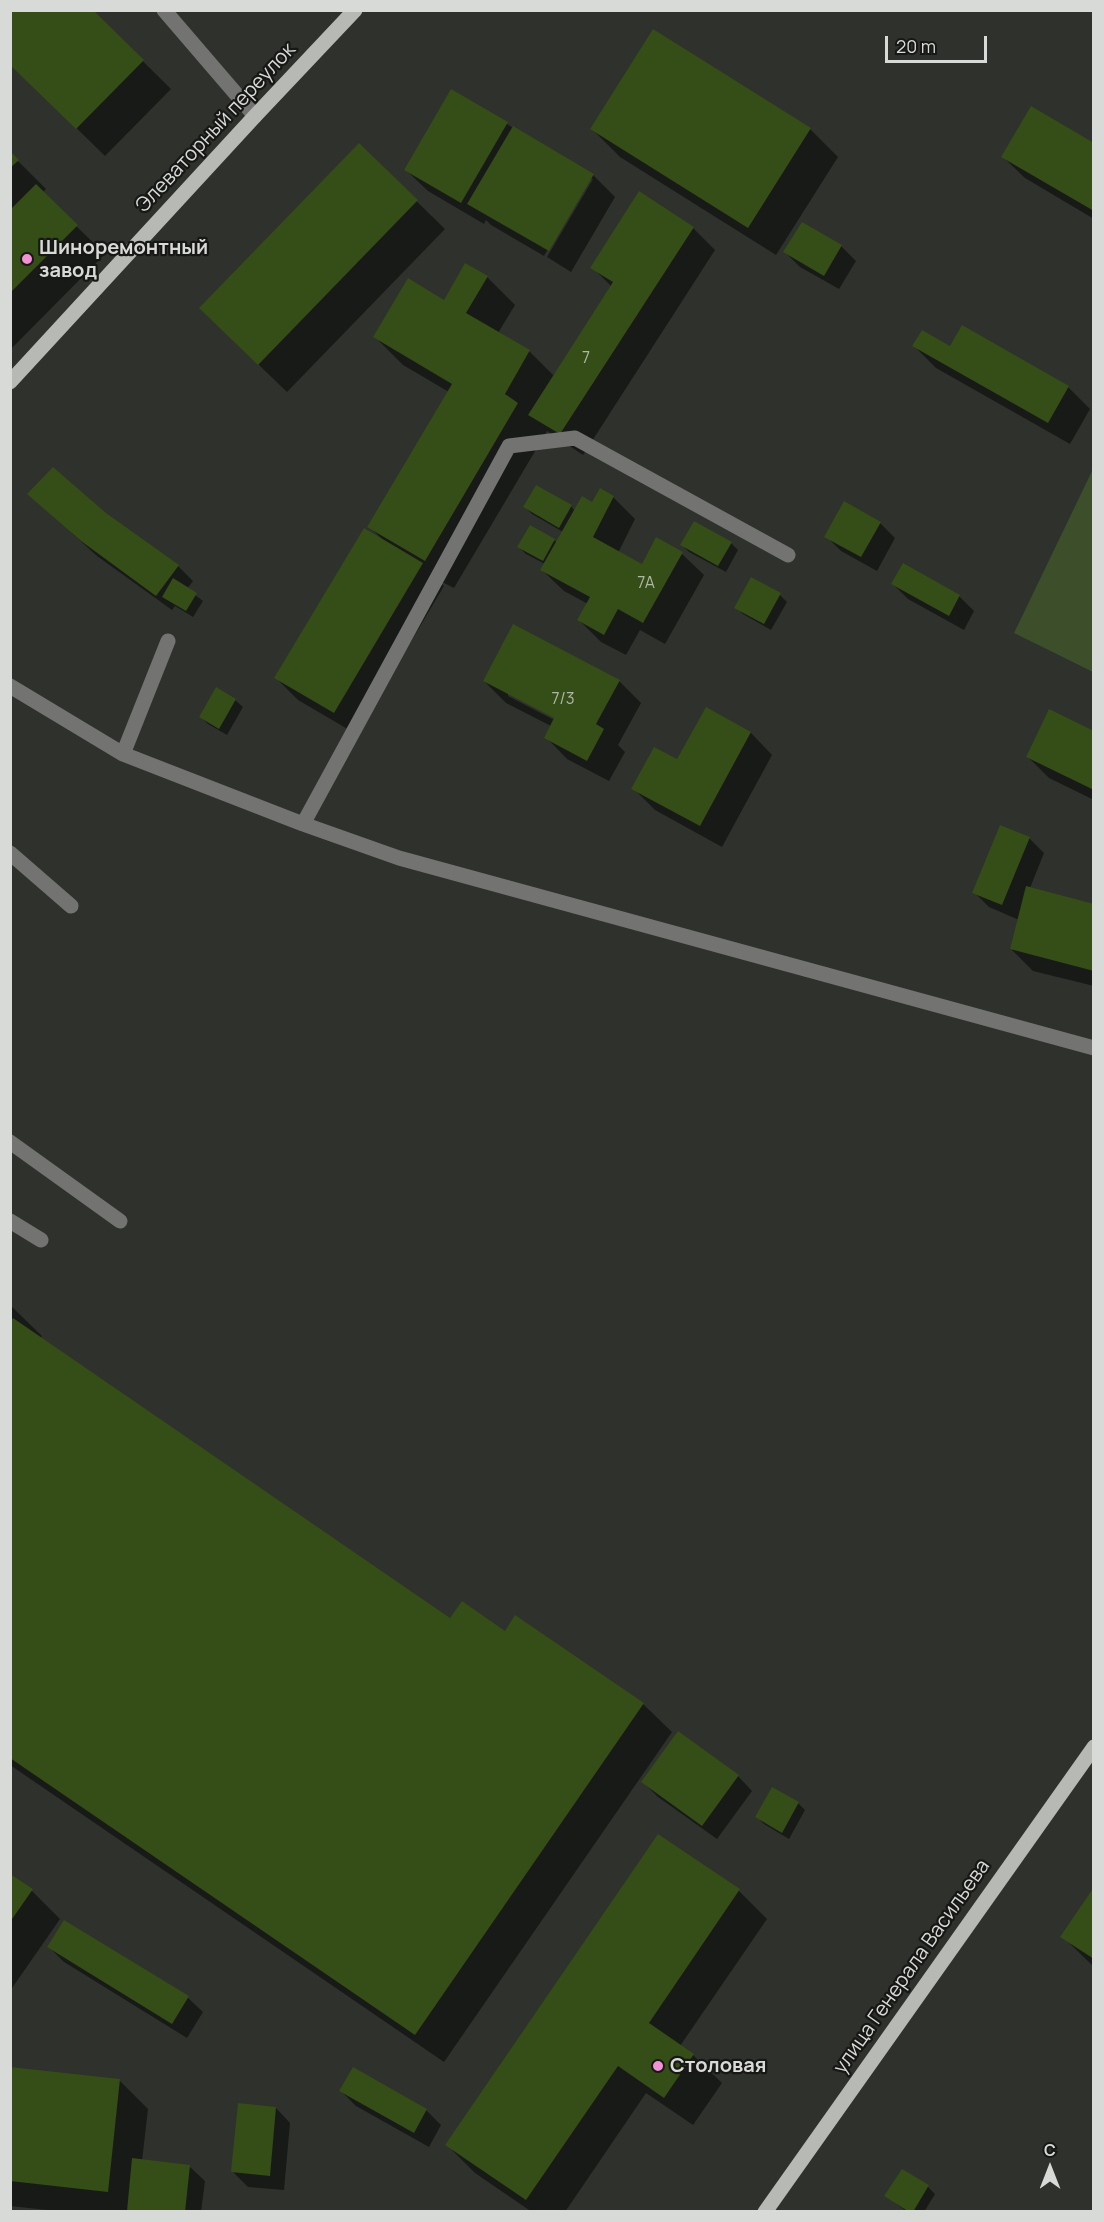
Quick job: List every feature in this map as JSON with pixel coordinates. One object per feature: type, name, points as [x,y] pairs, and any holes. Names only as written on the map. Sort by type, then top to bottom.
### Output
[{"type":"main road","name":"Элеваторный переулок","points":[[10,382],[355,10]]},
{"type":"main road","name":"улица Генерала Васильева","points":[[765,2211],[1094,1747]]},
{"type":"street","points":[[164,10],[255,116]]},
{"type":"street","points":[[303,824],[509,446],[575,438],[788,555]]},
{"type":"street","points":[[123,754],[168,641]]},
{"type":"street","points":[[10,686],[123,754],[303,824],[399,858],[1094,1048]]},
{"type":"street","points":[[10,853],[71,906]]},
{"type":"street","points":[[10,1142],[120,1221]]},
{"type":"street","points":[[10,1221],[41,1240]]},
{"type":"green space","points":[[1093,469],[1093,672],[1014,633]]},
{"type":"building","points":[[10,10],[93,10],[144,60],[76,129],[10,65]]},
{"type":"building","points":[[653,29],[811,128],[748,228],[590,129]]},
{"type":"building","points":[[451,89],[508,122],[461,203],[404,170]]},
{"type":"building","points":[[1031,106],[1094,143],[1094,211],[1001,157]]},
{"type":"building","points":[[513,126],[594,174],[549,251],[467,204]]},
{"type":"building","points":[[359,143],[418,200],[258,365],[199,308]]},
{"type":"building","points":[[10,151],[19,160],[10,168]]},
{"type":"building","name":"Шиноремонтный завод","points":[[36,184],[78,225],[10,293],[10,210]]},
{"type":"building","points":[[639,191],[694,227],[560,434],[528,415],[613,282],[590,268]]},
{"type":"building","points":[[802,222],[842,245],[824,276],[783,252]]},
{"type":"building","points":[[465,263],[488,276],[466,313],[530,350],[505,394],[518,403],[425,561],[367,527],[452,384],[373,337],[408,278],[444,300]]},
{"type":"building","points":[[962,325],[1069,386],[1048,423],[912,346],[922,330],[950,346]]},
{"type":"building","points":[[53,467],[106,513],[179,565],[156,596],[81,541],[27,494]]},
{"type":"building","points":[[536,485],[572,505],[559,528],[523,507]]},
{"type":"building","points":[[600,488],[614,496],[593,537],[642,564],[656,537],[683,552],[643,623],[618,609],[604,635],[577,620],[590,597],[540,570],[582,496],[592,502]]},
{"type":"building","points":[[844,501],[881,522],[861,557],[824,537]]},
{"type":"building","points":[[694,521],[732,542],[718,566],[680,545]]},
{"type":"building","points":[[530,525],[555,539],[543,561],[517,547]]},
{"type":"building","points":[[364,528],[423,563],[334,713],[274,678]]},
{"type":"building","points":[[903,563],[960,595],[949,616],[891,584]]},
{"type":"building","points":[[751,577],[781,593],[764,624],[734,608]]},
{"type":"building","points":[[173,578],[197,593],[186,611],[162,597]]},
{"type":"building","points":[[513,624],[620,680],[596,724],[604,729],[587,761],[544,738],[554,718],[483,681]]},
{"type":"building","points":[[216,687],[236,699],[219,729],[199,717]]},
{"type":"building","points":[[706,707],[751,732],[700,826],[631,789],[654,747],[677,759]]},
{"type":"building","points":[[1049,709],[1094,731],[1094,790],[1026,757]]},
{"type":"building","points":[[1000,825],[1030,837],[1002,905],[972,893]]},
{"type":"building","points":[[1026,886],[1094,904],[1094,971],[1010,949]]},
{"type":"building","points":[[13,1318],[450,1618],[462,1601],[505,1631],[515,1615],[644,1703],[415,2035],[10,1758],[10,1322]]},
{"type":"building","points":[[678,1731],[739,1775],[702,1826],[641,1782]]},
{"type":"building","points":[[772,1787],[799,1802],[782,1833],[755,1817]]},
{"type":"building","points":[[658,1834],[740,1889],[649,2023],[694,2054],[664,2098],[618,2066],[526,2200],[445,2145]]},
{"type":"building","points":[[10,1874],[33,1889],[10,1922]]},
{"type":"building","points":[[1094,1887],[1094,1959],[1060,1937]]},
{"type":"building","points":[[64,1920],[189,1996],[172,2024],[47,1947]]},
{"type":"building","points":[[10,2067],[120,2079],[108,2192],[10,2181]]},
{"type":"building","points":[[353,2067],[427,2109],[414,2133],[339,2091]]},
{"type":"building","points":[[238,2103],[276,2107],[270,2176],[231,2172]]},
{"type":"building","points":[[132,2158],[190,2165],[185,2212],[127,2211]]},
{"type":"building","points":[[902,2169],[929,2185],[913,2212],[909,2212],[884,2196]]},
{"type":"place","name":"Шиноремонтный завод","points":[[27,259]]},
{"type":"place","name":"Столовая","points":[[658,2066]]}]
